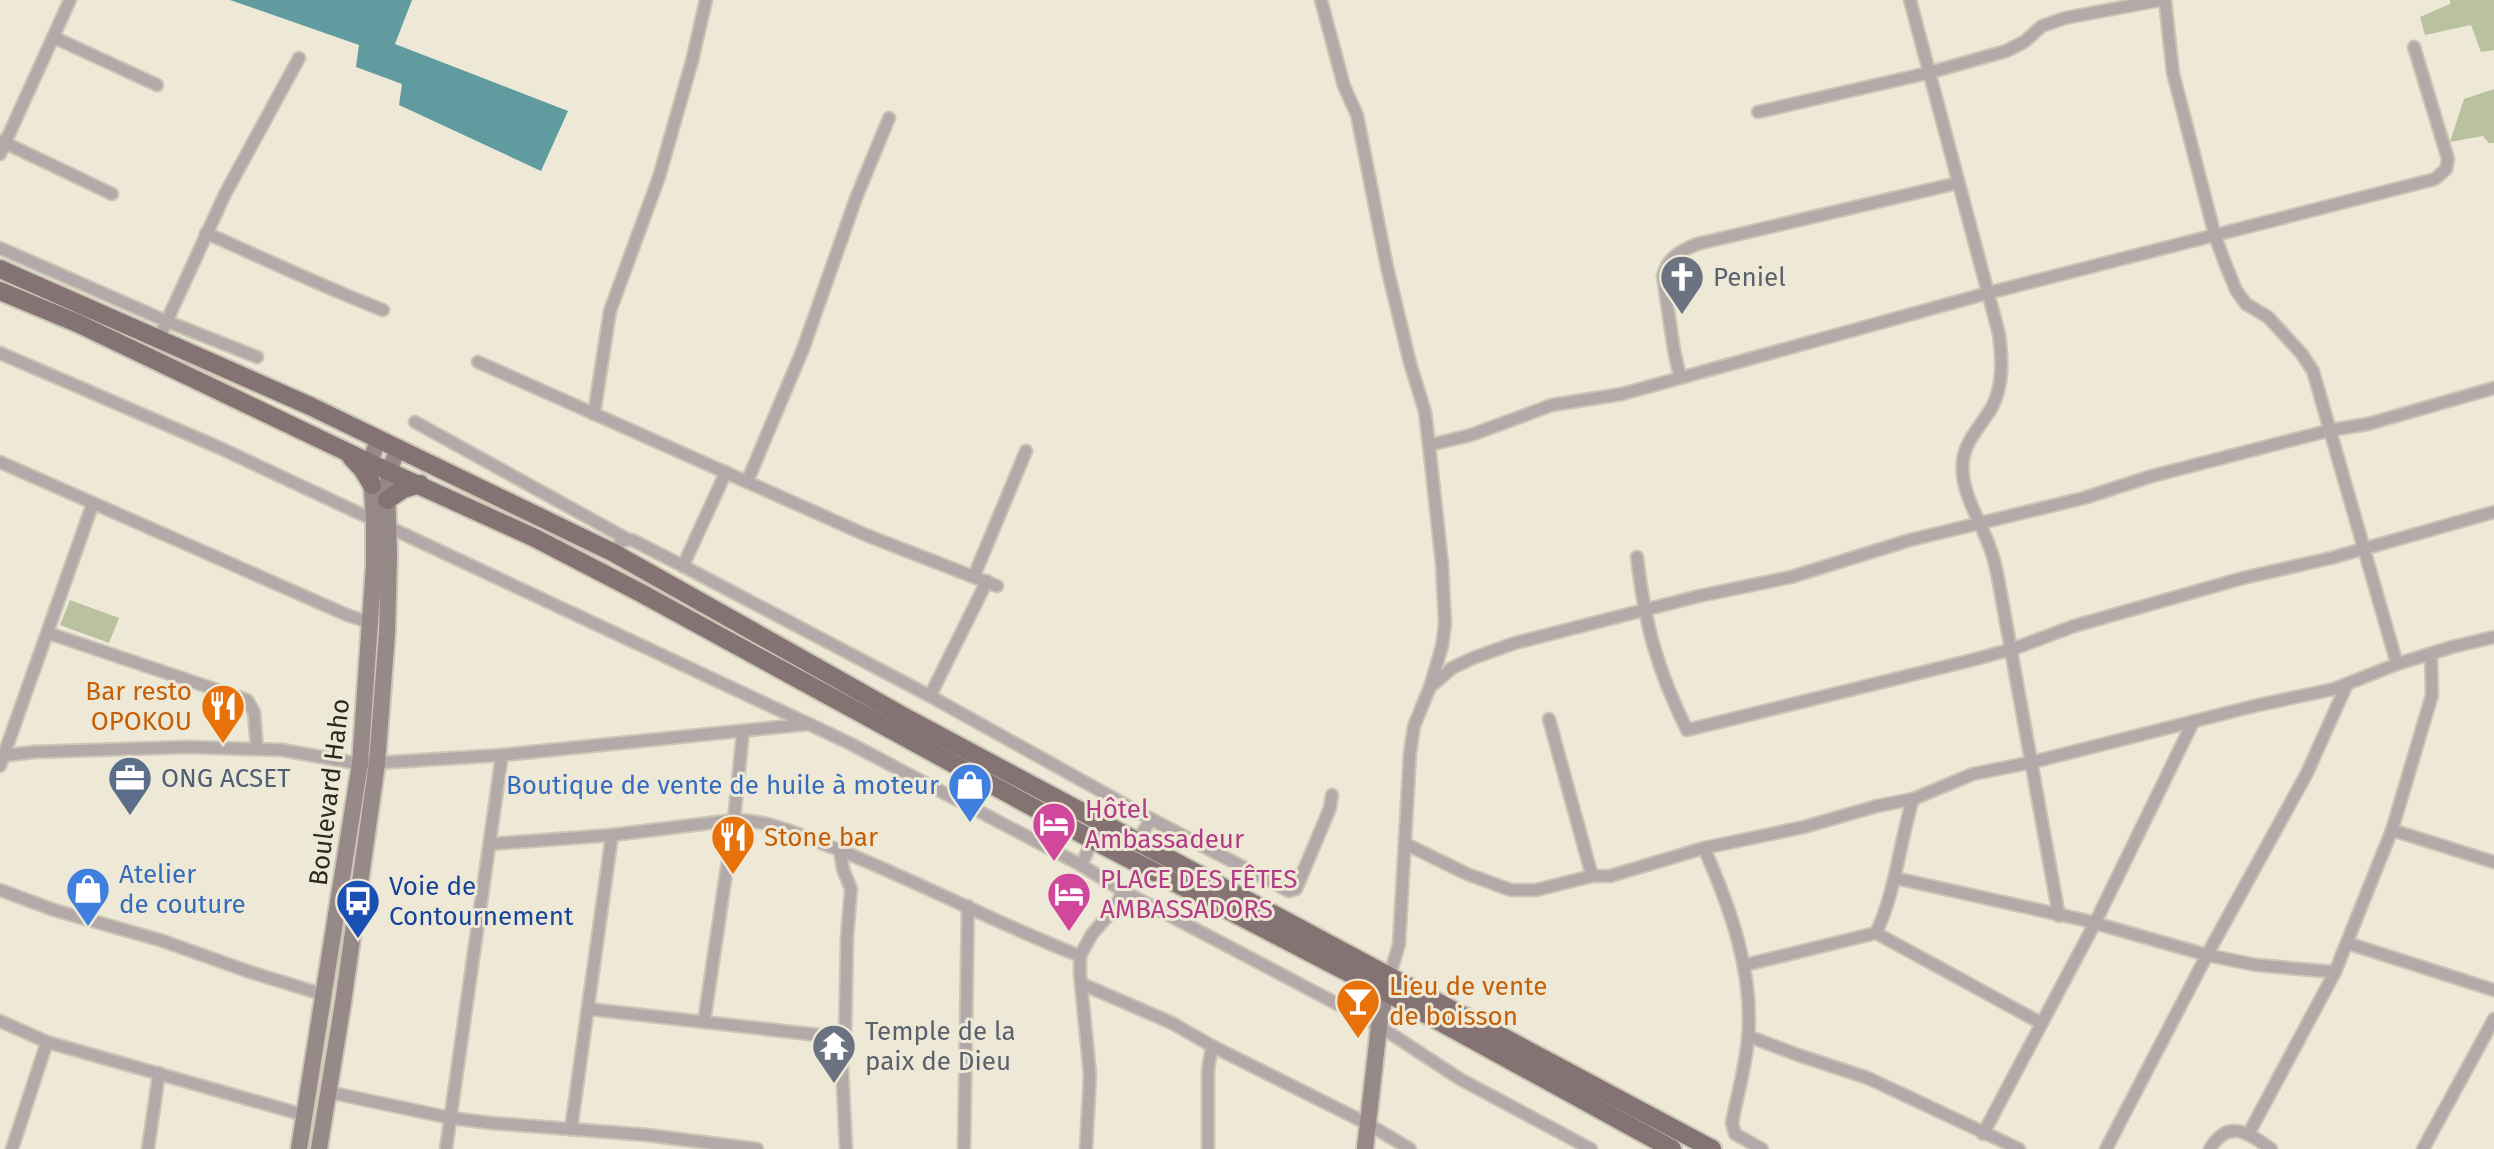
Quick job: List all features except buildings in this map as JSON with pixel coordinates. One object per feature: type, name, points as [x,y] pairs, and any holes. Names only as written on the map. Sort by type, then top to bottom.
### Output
[{"type":"main road","points":[[0,269],[162,330],[398,449],[620,546],[910,720],[1137,842],[1672,1149]]},
{"type":"main road","points":[[0,291],[100,334],[535,538],[1093,840],[1387,983],[1712,1149]]},
{"type":"main road","name":"Boulevard Haho","points":[[299,1149],[325,995],[383,704],[387,633],[381,522],[370,463],[378,439]]},
{"type":"main road","name":"Boulevard Haho","points":[[319,1149],[369,764],[365,705],[381,522],[387,500],[389,471],[398,449]]},
{"type":"main road","points":[[347,452],[372,485]]},
{"type":"main road","points":[[387,500],[403,489],[420,484]]},
{"type":"main road","points":[[365,705],[383,704]]},
{"type":"main road","points":[[1365,1149],[1387,983]]},
{"type":"street","points":[[70,0],[2,145],[112,194]]},
{"type":"street","points":[[594,414],[610,311],[659,177],[706,0]]},
{"type":"street","points":[[1321,0],[1344,86],[1357,115],[1387,267],[1425,412],[1442,564],[1445,624],[1430,687],[1414,726],[1399,944],[1387,983]]},
{"type":"street","points":[[1910,0],[1999,334],[2002,360],[2000,385],[1993,406],[1966,447],[1962,464],[1968,495],[1992,551],[2013,649],[2059,916]]},
{"type":"street","points":[[1758,112],[1928,73],[2006,51],[2024,42],[2042,26],[2065,18],[2163,0],[2173,73],[2215,236],[2236,290],[2246,304],[2268,317],[2313,371],[2397,664]]},
{"type":"street","points":[[53,37],[157,85]]},
{"type":"street","points":[[1429,445],[1471,435],[1552,405],[1622,394],[1988,293],[2435,179],[2446,169],[2448,159],[2414,47]]},
{"type":"street","points":[[162,330],[206,233],[261,124],[299,58]]},
{"type":"street","points":[[747,482],[803,349],[856,198],[889,118]]},
{"type":"street","points":[[1680,377],[1663,276],[1666,267],[1681,250],[1958,183]]},
{"type":"street","points":[[206,233],[314,283],[383,310]]},
{"type":"street","points":[[0,248],[162,330],[257,357]]},
{"type":"street","points":[[0,353],[220,448],[851,744],[1379,1026],[1460,1079],[1591,1149]]},
{"type":"street","points":[[478,362],[866,535],[992,584],[930,696]]},
{"type":"street","points":[[1430,687],[1452,668],[1515,643],[1699,596],[1791,577],[1910,540],[1980,525],[2494,388]]},
{"type":"street","points":[[415,422],[620,546],[683,566],[930,696],[1151,819],[1293,892],[1332,795]]},
{"type":"street","points":[[974,576],[1026,451]]},
{"type":"street","points":[[0,462],[371,623]]},
{"type":"street","points":[[683,566],[726,472]]},
{"type":"street","points":[[93,503],[2,759],[188,747],[282,750],[369,764],[502,755],[809,724]]},
{"type":"street","points":[[1637,557],[1644,612],[1659,668],[1687,730],[2013,649],[2074,626],[2494,512]]},
{"type":"street","points":[[48,633],[247,700],[254,712],[257,749]]},
{"type":"street","points":[[1406,844],[1467,874],[1511,890],[1536,890],[1592,876],[1610,876],[1704,848],[1913,799],[1973,774],[2347,684],[2397,664],[2494,637]]},
{"type":"street","points":[[2249,1133],[2335,972],[2392,830],[2432,695],[2431,655]]},
{"type":"street","points":[[2106,1149],[2307,773],[2347,684]]},
{"type":"street","points":[[1549,719],[1592,876]]},
{"type":"street","points":[[1983,1134],[2095,923],[2193,722]]},
{"type":"street","points":[[704,1022],[734,820],[743,731]]},
{"type":"street","points":[[446,1149],[502,755]]},
{"type":"street","points":[[1876,933],[1884,918],[1913,799]]},
{"type":"street","points":[[1137,842],[1151,819]]},
{"type":"street","points":[[490,844],[755,820],[871,862],[1080,956]]},
{"type":"street","points":[[2392,830],[2494,862]]},
{"type":"street","points":[[571,1129],[612,835]]},
{"type":"street","points":[[1081,865],[1093,840]]},
{"type":"street","points":[[1704,848],[1722,889],[1745,965],[1748,1036],[1732,1123],[1735,1134],[1762,1149]]},
{"type":"street","points":[[840,851],[851,889],[842,1066],[846,1149]]},
{"type":"street","points":[[1895,878],[2095,923],[2207,955],[2256,965],[2335,972]]},
{"type":"street","points":[[0,890],[54,910],[183,947],[325,995]]},
{"type":"street","points":[[1086,1149],[1090,1075],[1080,956],[1092,934],[1114,909],[1123,891]]},
{"type":"street","points":[[964,1149],[968,906]]},
{"type":"street","points":[[1745,965],[1876,933],[2041,1023]]},
{"type":"street","points":[[2347,943],[2494,990]]},
{"type":"street","points":[[1082,984],[1172,1023],[1368,1124],[1410,1149]]},
{"type":"street","points":[[589,1009],[845,1038]]},
{"type":"street","points":[[2423,1149],[2494,1019]]},
{"type":"street","points":[[0,1021],[47,1042],[304,1115]]},
{"type":"street","points":[[1748,1036],[1868,1078],[2019,1149]]},
{"type":"street","points":[[12,1149],[47,1042]]},
{"type":"street","points":[[1208,1149],[1208,1070],[1212,1046]]},
{"type":"street","points":[[148,1149],[159,1073]]},
{"type":"street","points":[[328,1092],[451,1118],[757,1149]]},
{"type":"street","points":[[2210,1149],[2215,1141],[2240,1130],[2271,1149]]},
{"type":"green space","points":[[2450,0],[2494,0],[2494,50],[2481,52],[2471,25],[2425,35],[2420,17],[2450,4]]},
{"type":"green space","points":[[2494,89],[2494,143],[2489,143],[2483,136],[2450,142],[2464,99]]},
{"type":"green space","points":[[70,600],[119,618],[109,643],[60,625]]},
{"type":"water","points":[[230,0],[412,0],[395,44],[568,111],[541,171],[399,105],[402,84],[356,67],[359,45]]},
{"type":"place","name":"Peniel","points":[[1682,316]]},
{"type":"place","name":"Bar resto OPOKOU","points":[[223,745]]},
{"type":"place","name":"ONG ACSET","points":[[130,817]]},
{"type":"place","name":"Boutique de vente de huile à moteur","points":[[970,824]]},
{"type":"place","name":"Hôtel Ambassadeur","points":[[1054,863]]},
{"type":"place","name":"Stone bar","points":[[733,876]]},
{"type":"place","name":"Atelier de couture","points":[[88,928]]},
{"type":"place","name":"PLACE DES FÊTES AMBASSADORS","points":[[1069,933]]},
{"type":"place","name":"Voie de Contournement","points":[[358,940]]},
{"type":"place","name":"Lieu de vente de boisson","points":[[1358,1040]]},
{"type":"place","name":"Temple de la paix de Dieu","points":[[834,1085]]}]
